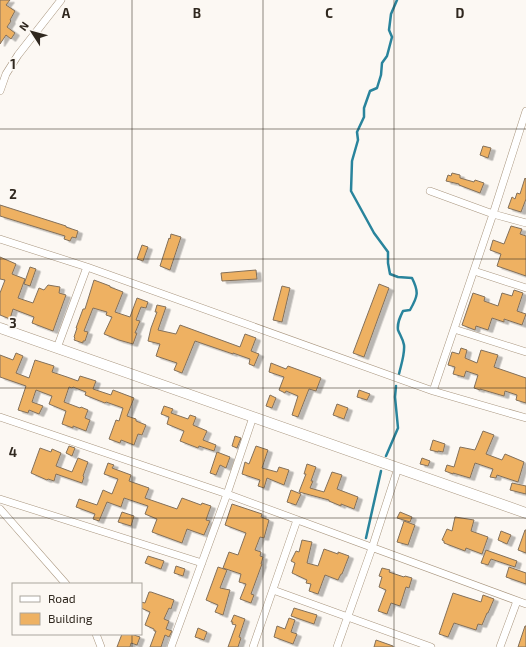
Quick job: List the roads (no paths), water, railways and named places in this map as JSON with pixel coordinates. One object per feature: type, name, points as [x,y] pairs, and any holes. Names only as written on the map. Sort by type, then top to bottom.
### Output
[{"type":"street","points":[[0,91],[6,74],[18,55],[62,0]]},
{"type":"street","points":[[433,390],[493,214],[526,111]]},
{"type":"street","points":[[430,191],[493,214],[526,223]]},
{"type":"street","points":[[0,239],[88,267],[433,390],[526,418]]},
{"type":"street","points":[[57,348],[88,267]]},
{"type":"street","points":[[474,271],[526,288]]},
{"type":"street","points":[[0,328],[526,514]]},
{"type":"street","points":[[454,329],[526,352]]},
{"type":"street","points":[[0,416],[227,494],[526,604]]},
{"type":"street","points":[[172,647],[253,417]]},
{"type":"street","points":[[337,647],[398,468]]},
{"type":"street","points":[[0,499],[202,563]]},
{"type":"street","points":[[0,509],[65,583]]},
{"type":"street","points":[[253,647],[297,520]]},
{"type":"street","points":[[273,590],[431,647]]},
{"type":"street","points":[[500,647],[517,601]]},
{"type":"street","points":[[96,635],[101,647]]},
{"type":"waterway","points":[[397,0],[391,14],[389,30],[392,37],[387,56],[382,63],[381,75],[377,88],[370,91],[364,108],[364,117],[357,132],[358,140],[352,161],[351,191],[374,233],[388,252],[390,274],[398,277],[412,278],[416,287],[417,294],[413,305],[410,310],[403,311],[398,322],[398,330],[404,345],[399,374]]},
{"type":"waterway","points":[[386,456],[398,428],[395,397],[396,386]]},
{"type":"waterway","points":[[366,538],[381,471]]}]
